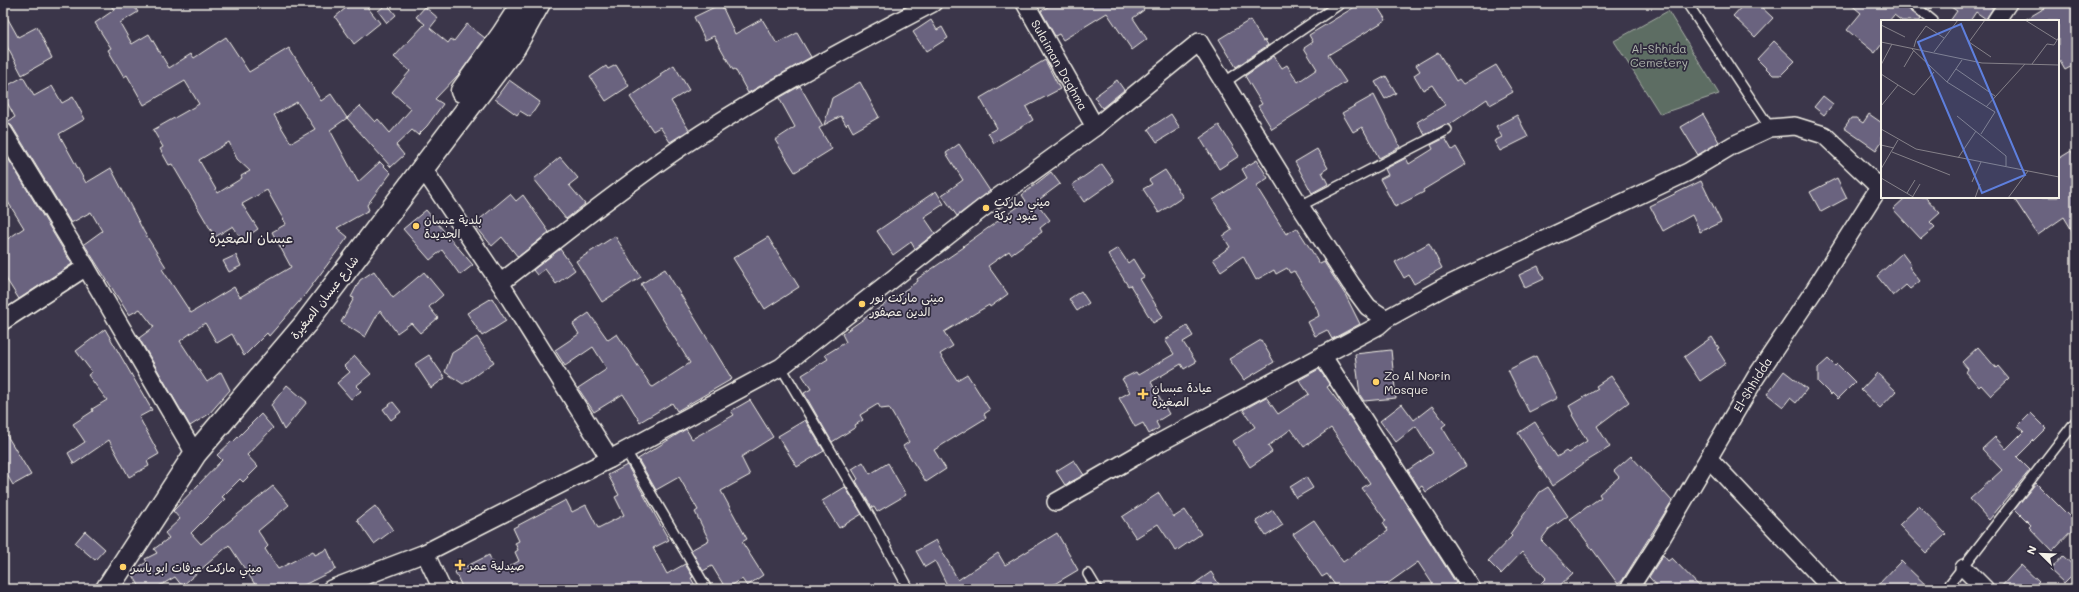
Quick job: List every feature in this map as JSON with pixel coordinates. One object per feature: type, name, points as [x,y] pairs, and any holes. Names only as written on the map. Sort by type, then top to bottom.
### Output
[{"type":"main road","name":"شارع عبسان الصغيرة","points":[[91,589],[192,449],[329,274],[375,209],[476,73],[523,3]]},
{"type":"main road","name":"شارع عبسان الصغيرة","points":[[107,589],[192,449],[306,323],[422,167],[516,46],[539,3]]},
{"type":"street","points":[[500,283],[611,198],[693,139],[751,102],[855,44],[933,3]]},
{"type":"street","name":"Sulaiman Daghma","points":[[1026,3],[1095,127]]},
{"type":"street","points":[[1997,20],[2008,3]]},
{"type":"street","points":[[331,589],[424,553],[626,451],[781,367],[983,208],[1095,127],[1199,42],[1300,206],[1368,307],[1386,319]]},
{"type":"street","points":[[1056,502],[1155,445],[1378,326],[1386,319],[1444,287],[1688,172],[1733,145],[1770,128],[1795,126],[1824,135],[1880,185]]},
{"type":"street","points":[[3,131],[86,266],[192,449]]},
{"type":"street","points":[[422,167],[500,283],[610,459]]},
{"type":"street","name":"El-Shhidda","points":[[1629,589],[1709,459],[1756,377],[1814,292],[1880,185]]},
{"type":"street","points":[[3,321],[86,266]]},
{"type":"street","points":[[1322,356],[1472,589]]},
{"type":"street","points":[[1709,459],[1832,589]]},
{"type":"street","points":[[424,553],[442,589]]},
{"type":"street","points":[[1964,568],[1985,589]]},
{"type":"lane","points":[[1225,82],[1341,3]]},
{"type":"lane","points":[[1687,3],[1770,128]]},
{"type":"lane","points":[[1911,3],[1932,20]]},
{"type":"lane","points":[[1300,206],[1447,130]]},
{"type":"lane","points":[[781,367],[870,517],[909,589]]},
{"type":"lane","points":[[1946,589],[1964,568],[2076,421]]},
{"type":"lane","points":[[626,451],[707,589]]},
{"type":"lane","points":[[1088,574],[1097,589]]},
{"type":"green space","name":"Al-Shhida Cemetery","points":[[1668,11],[1719,94],[1660,114],[1614,41]]},
{"type":"building","points":[[109,3],[132,3],[138,12],[120,23],[132,44],[149,34],[169,68],[191,54],[194,58],[226,37],[249,72],[289,48],[321,101],[331,94],[347,118],[330,130],[358,182],[380,162],[391,173],[367,205],[369,210],[337,228],[348,237],[304,296],[269,336],[267,333],[244,356],[232,334],[217,343],[205,323],[180,341],[207,382],[221,372],[230,390],[209,414],[190,426],[139,338],[154,327],[140,309],[129,315],[84,244],[102,231],[91,212],[71,223],[12,126],[7,122],[15,117],[3,95],[3,88],[23,77],[34,96],[52,86],[62,103],[73,97],[85,119],[59,134],[86,183],[111,168],[144,232],[166,267],[162,269],[191,313],[234,287],[240,297],[291,267],[272,232],[286,224],[267,190],[242,204],[258,229],[242,240],[233,226],[215,237],[172,164],[169,165],[160,149],[163,147],[153,130],[199,104],[185,81],[144,105],[127,75],[124,77],[108,50],[111,48],[95,23],[114,10]],"holes":[[[297,102],[315,129],[291,143],[274,115]],[[229,142],[237,159],[250,171],[241,176],[242,178],[218,193],[199,160]]]},
{"type":"building","points":[[352,3],[364,3],[380,23],[354,44],[335,17]]},
{"type":"building","points":[[1054,3],[1139,3],[1144,10],[1133,18],[1147,39],[1132,50],[1107,13],[1063,40],[1059,34],[1055,36],[1041,11]]},
{"type":"building","points":[[1361,3],[1375,3],[1386,20],[1328,55],[1346,82],[1272,129],[1258,106],[1262,104],[1245,76],[1274,56],[1282,68],[1287,65],[1298,82],[1317,69],[1304,48],[1313,42],[1309,35]]},
{"type":"building","points":[[1745,3],[1757,3],[1773,18],[1755,37],[1733,16]]},
{"type":"building","points":[[1849,3],[1905,3],[1907,8],[1921,19],[1901,20],[1894,15],[1890,20],[1881,20],[1881,45],[1875,53],[1847,30],[1861,13]]},
{"type":"building","points":[[1920,3],[1934,3],[1929,10]]},
{"type":"building","points":[[1945,3],[1985,3],[1993,8],[1986,19],[1976,12],[1971,20],[1951,20],[1957,11]]},
{"type":"building","points":[[2053,3],[2070,3],[2076,14],[2076,64],[2065,70],[2059,60],[2059,20],[2025,20]]},
{"type":"building","points":[[387,4],[396,15],[387,23],[378,11]]},
{"type":"building","points":[[721,4],[735,34],[762,19],[777,44],[797,33],[811,57],[748,93],[714,36],[705,40],[694,17]]},
{"type":"building","points":[[425,7],[438,18],[430,28],[448,43],[451,39],[454,41],[467,24],[485,38],[460,73],[435,99],[443,104],[427,126],[418,135],[412,130],[396,145],[404,155],[391,167],[347,118],[360,106],[375,122],[378,119],[390,133],[411,109],[392,92],[410,71],[394,57],[425,24],[416,17]]},
{"type":"building","points":[[3,10],[18,37],[37,27],[52,58],[22,75],[3,39]]},
{"type":"building","points":[[931,20],[937,30],[942,27],[948,38],[926,52],[913,32]]},
{"type":"building","points":[[1250,20],[1263,41],[1265,40],[1268,45],[1236,67],[1219,39]]},
{"type":"building","points":[[1774,41],[1795,61],[1781,75],[1773,75],[1757,59]]},
{"type":"building","points":[[1438,52],[1456,81],[1459,79],[1463,84],[1496,65],[1513,92],[1490,105],[1487,99],[1449,125],[1444,125],[1425,135],[1417,122],[1445,105],[1432,85],[1423,90],[1414,75],[1420,71],[1416,65]]},
{"type":"building","points":[[1045,60],[1060,89],[1026,107],[1033,120],[994,143],[988,133],[997,128],[980,98]]},
{"type":"building","points":[[616,65],[629,86],[606,101],[590,77],[606,66],[608,69]]},
{"type":"building","points":[[674,65],[689,90],[671,101],[689,130],[670,142],[660,127],[653,131],[630,97],[661,76],[660,74]]},
{"type":"building","points":[[1386,76],[1396,93],[1385,99],[1375,82]]},
{"type":"building","points":[[509,80],[540,102],[530,117],[520,111],[517,115],[495,99]]},
{"type":"building","points":[[1117,80],[1124,90],[1102,108],[1094,97]]},
{"type":"building","points":[[860,82],[879,117],[853,132],[848,123],[846,125],[841,116],[824,125],[832,98]]},
{"type":"building","points":[[800,86],[823,126],[819,128],[832,149],[795,172],[775,140],[795,127],[779,98]]},
{"type":"building","points":[[1374,95],[1400,147],[1379,158],[1362,127],[1353,132],[1342,113]]},
{"type":"building","points":[[1823,96],[1833,104],[1824,115],[1814,107]]},
{"type":"building","points":[[1171,114],[1180,128],[1157,142],[1148,129]]},
{"type":"building","points":[[1703,114],[1719,142],[1698,155],[1681,127]]},
{"type":"building","points":[[1869,114],[1881,122],[1881,142],[1876,150],[1844,128],[1851,118],[1856,118],[1863,123]]},
{"type":"building","points":[[1517,115],[1528,137],[1500,151],[1494,141],[1502,137],[1496,126]]},
{"type":"building","points":[[1219,125],[1239,156],[1219,169],[1200,138]]},
{"type":"building","points":[[1445,138],[1452,150],[1456,147],[1466,164],[1423,190],[1424,192],[1395,207],[1380,179],[1388,175],[1385,169],[1406,158],[1409,164],[1433,149],[1431,145]]},
{"type":"building","points":[[959,144],[990,191],[957,216],[942,195],[963,180],[946,153]]},
{"type":"building","points":[[1317,149],[1328,168],[1322,172],[1328,184],[1312,193],[1295,162]]},
{"type":"building","points":[[3,150],[72,264],[19,299],[3,274],[3,242],[24,228],[3,194]]},
{"type":"building","points":[[2071,151],[2076,159],[2076,237],[2064,217],[2038,235],[2014,198],[2059,198],[2059,158]]},
{"type":"building","points":[[560,157],[578,178],[569,185],[585,204],[566,219],[534,179]]},
{"type":"building","points":[[1257,160],[1268,178],[1256,186],[1286,234],[1297,228],[1320,264],[1324,262],[1346,296],[1360,324],[1332,339],[1327,330],[1315,336],[1308,322],[1319,316],[1317,309],[1294,271],[1290,273],[1287,268],[1276,274],[1274,270],[1256,280],[1243,256],[1221,271],[1213,259],[1230,247],[1223,236],[1232,230],[1213,200],[1247,178],[1242,169]]},
{"type":"building","points":[[1102,164],[1114,181],[1084,202],[1072,185]]},
{"type":"building","points":[[1165,170],[1183,197],[1159,213],[1143,189],[1152,184],[1149,180]]},
{"type":"building","points":[[1051,172],[1060,184],[1036,202],[1050,220],[1040,228],[1042,232],[1011,254],[1009,251],[988,266],[1008,294],[990,307],[989,305],[944,332],[953,346],[940,354],[957,380],[967,374],[990,410],[984,414],[986,418],[934,450],[946,469],[926,482],[903,446],[909,442],[889,408],[881,409],[878,404],[860,415],[863,420],[855,425],[856,427],[832,442],[804,393],[811,389],[802,375],[828,359],[825,355],[846,342],[842,334],[918,281],[917,279],[964,247],[963,246],[1026,201],[1022,195]]},
{"type":"building","points":[[1837,178],[1847,198],[1821,212],[1810,192]]},
{"type":"building","points":[[1701,181],[1721,222],[1700,232],[1692,215],[1663,231],[1650,206]]},
{"type":"building","points":[[936,191],[944,204],[924,217],[935,233],[915,249],[911,242],[893,255],[877,231]]},
{"type":"building","points":[[510,194],[516,201],[523,195],[549,232],[518,257],[502,237],[492,246],[474,224]]},
{"type":"building","points":[[1905,198],[1926,198],[1940,213],[1930,222],[1935,227],[1921,239],[1893,209]]},
{"type":"building","points":[[426,210],[473,265],[460,275],[442,250],[430,260],[403,229]]},
{"type":"building","points":[[615,236],[641,277],[602,302],[576,261]]},
{"type":"building","points":[[768,237],[799,287],[765,309],[733,258]]},
{"type":"building","points":[[1429,243],[1442,268],[1414,284],[1409,275],[1404,278],[1395,262]]},
{"type":"building","points":[[1118,248],[1128,263],[1133,259],[1144,277],[1140,279],[1163,317],[1153,323],[1130,285],[1128,286],[1108,254]]},
{"type":"building","points":[[560,249],[575,270],[556,284],[545,269],[537,275],[533,270]]},
{"type":"building","points":[[1902,253],[1911,265],[1909,267],[1920,281],[1910,289],[1906,285],[1893,296],[1877,276]]},
{"type":"building","points":[[236,255],[241,266],[229,272],[223,261]]},
{"type":"building","points":[[1538,266],[1544,279],[1525,288],[1519,275]]},
{"type":"building","points":[[665,269],[732,379],[677,411],[672,403],[640,422],[623,394],[594,412],[578,388],[607,369],[593,347],[565,366],[555,350],[579,334],[573,324],[589,313],[608,340],[617,334],[653,387],[690,363],[641,284]]},
{"type":"building","points":[[374,271],[393,298],[424,272],[443,295],[429,307],[438,318],[420,333],[411,323],[397,333],[380,310],[365,337],[341,322],[354,298],[351,297],[360,280]]},
{"type":"building","points":[[1081,291],[1089,303],[1077,311],[1069,299]]},
{"type":"building","points":[[492,298],[506,321],[482,336],[467,313]]},
{"type":"building","points":[[1187,326],[1193,336],[1183,342],[1196,362],[1184,369],[1181,364],[1151,382],[1169,414],[1156,422],[1159,428],[1149,434],[1143,423],[1135,427],[1119,398],[1130,392],[1122,379],[1136,372],[1138,375],[1174,354],[1165,340]]},
{"type":"building","points":[[105,329],[152,410],[139,417],[159,454],[147,461],[149,466],[129,477],[109,440],[74,464],[68,453],[85,442],[73,424],[93,411],[92,409],[107,400],[88,375],[92,372],[76,351]]},
{"type":"building","points":[[477,337],[494,362],[463,384],[445,372],[452,353]]},
{"type":"building","points":[[1712,337],[1719,348],[1717,349],[1726,363],[1700,381],[1684,357]]},
{"type":"building","points":[[1261,340],[1274,362],[1244,380],[1229,359]]},
{"type":"building","points":[[1978,347],[1996,368],[1998,366],[2009,379],[1991,396],[1981,385],[1979,387],[1966,372],[1968,369],[1962,362]]},
{"type":"building","points":[[1391,350],[1396,398],[1364,401],[1360,395],[1355,354]]},
{"type":"building","points":[[429,355],[445,378],[431,388],[415,364]]},
{"type":"building","points":[[355,356],[371,374],[356,386],[361,391],[351,399],[337,383],[350,372],[344,366]]},
{"type":"building","points":[[1536,356],[1557,398],[1529,412],[1508,370]]},
{"type":"building","points":[[1828,359],[1835,366],[1837,364],[1855,382],[1838,399],[1832,393],[1831,395],[1818,382],[1818,368]]},
{"type":"building","points":[[1319,369],[1330,385],[1327,387],[1355,424],[1456,583],[1448,589],[1436,589],[1418,562],[1380,589],[1338,589],[1327,574],[1322,577],[1293,534],[1314,520],[1343,562],[1388,531],[1383,523],[1386,521],[1362,488],[1370,483],[1331,428],[1304,447],[1291,429],[1268,446],[1272,452],[1250,467],[1233,441],[1255,427],[1243,410],[1266,397],[1278,414],[1309,394],[1299,380]]},
{"type":"building","points":[[1784,371],[1807,389],[1796,403],[1790,398],[1783,407],[1767,394]]},
{"type":"building","points":[[1877,373],[1896,391],[1880,408],[1861,390]]},
{"type":"building","points":[[1611,376],[1629,402],[1597,426],[1610,447],[1587,461],[1552,486],[1518,433],[1535,422],[1557,457],[1566,451],[1568,453],[1587,441],[1572,415],[1573,414],[1569,406],[1598,389],[1596,386]]},
{"type":"building","points":[[287,385],[307,402],[284,430],[271,405]]},
{"type":"building","points":[[750,400],[773,437],[741,457],[750,475],[721,491],[747,539],[742,542],[763,575],[747,586],[742,579],[726,589],[712,566],[703,571],[691,550],[709,540],[695,512],[698,510],[679,477],[656,490],[638,459],[686,429],[692,439],[734,415],[731,411]]},
{"type":"building","points":[[393,402],[401,412],[391,420],[383,409]]},
{"type":"building","points":[[1402,404],[1414,420],[1432,406],[1446,424],[1442,427],[1466,466],[1426,492],[1422,486],[1419,488],[1408,470],[1433,453],[1416,426],[1396,442],[1380,421]]},
{"type":"building","points":[[2031,413],[2046,428],[2017,457],[2030,470],[1989,520],[1970,499],[2002,470],[1982,449],[1995,437],[2006,449],[2024,431],[2018,426]]},
{"type":"building","points":[[261,414],[273,428],[247,455],[258,467],[243,482],[240,479],[222,497],[225,499],[191,533],[201,544],[273,486],[289,505],[258,531],[268,546],[265,549],[278,569],[313,551],[315,555],[327,549],[336,569],[296,589],[258,589],[229,545],[182,586],[175,577],[154,589],[141,589],[133,575],[142,570],[140,566],[147,562],[145,559],[157,553],[154,549],[169,538],[165,533],[180,519],[173,511],[222,460],[217,455],[232,441],[233,442]]},
{"type":"building","points":[[805,420],[824,451],[797,467],[778,436]]},
{"type":"building","points":[[3,429],[31,475],[13,485],[3,468]]},
{"type":"building","points":[[1631,456],[1672,501],[1622,581],[1618,584],[1570,519],[1601,497],[1599,494],[1619,477],[1614,471]]},
{"type":"building","points":[[1074,460],[1084,475],[1065,485],[1056,471]]},
{"type":"building","points":[[863,462],[870,474],[888,463],[906,495],[877,512],[874,507],[872,508],[856,481],[858,479],[852,469]]},
{"type":"building","points":[[627,465],[669,540],[653,548],[667,574],[685,564],[693,577],[691,578],[697,589],[463,589],[455,572],[489,555],[497,573],[519,561],[515,552],[518,550],[515,543],[519,541],[513,528],[566,500],[572,512],[586,505],[598,528],[624,515],[615,497],[619,495],[608,475]]},
{"type":"building","points":[[1306,477],[1313,488],[1296,498],[1290,487]]},
{"type":"building","points":[[2036,483],[2076,523],[2076,526],[2052,551],[2029,527],[2031,525],[2015,509]]},
{"type":"building","points":[[845,487],[862,514],[839,528],[822,501]]},
{"type":"building","points":[[1548,487],[1568,516],[1549,529],[1541,540],[1573,573],[1556,589],[1535,589],[1546,578],[1522,552],[1501,574],[1488,561],[1512,536],[1510,534],[1540,492]]},
{"type":"building","points":[[1159,493],[1174,517],[1185,510],[1201,534],[1176,551],[1158,524],[1136,538],[1122,517]]},
{"type":"building","points":[[375,506],[393,530],[374,544],[357,520]]},
{"type":"building","points":[[1919,506],[1946,534],[1926,553],[1899,525]]},
{"type":"building","points":[[1273,510],[1283,525],[1266,536],[1256,521]]},
{"type":"building","points":[[85,531],[105,549],[95,560],[75,543]]},
{"type":"building","points":[[1057,533],[1078,570],[1046,589],[945,589],[948,587],[935,561],[925,567],[916,551],[936,540],[958,580],[998,553],[1005,565]]},
{"type":"building","points":[[1663,555],[1668,561],[1672,558],[1702,589],[1660,589],[1649,577]]},
{"type":"building","points":[[2063,556],[2076,568],[2076,571],[2064,583],[2050,570]]},
{"type":"building","points":[[1901,561],[1905,565],[1930,589],[1874,589]]},
{"type":"building","points":[[2021,565],[2039,582],[2032,589],[1999,589]]},
{"type":"building","points":[[1211,572],[1222,589],[1187,589]]},
{"type":"place","name":"ميني ماركت عبود بركة","points":[[986,208]]},
{"type":"place","name":"بلدية عبسان الجديدة","points":[[416,226]]},
{"type":"place","name":"ميني ماركت نور الدين عصفور","points":[[862,304]]},
{"type":"place","name":"Zo Al Norin Mosque","points":[[1376,382]]},
{"type":"place","name":"عيادة عبسان الصغيرة","points":[[1143,394]]},
{"type":"place","name":"صيدلية عمر","points":[[460,565]]},
{"type":"place","name":"ميني ماركت عرفات ابو ياسر","points":[[123,567]]},
{"type":"district","name":"عبسان الصغيرة","points":[[251,237]]}]
